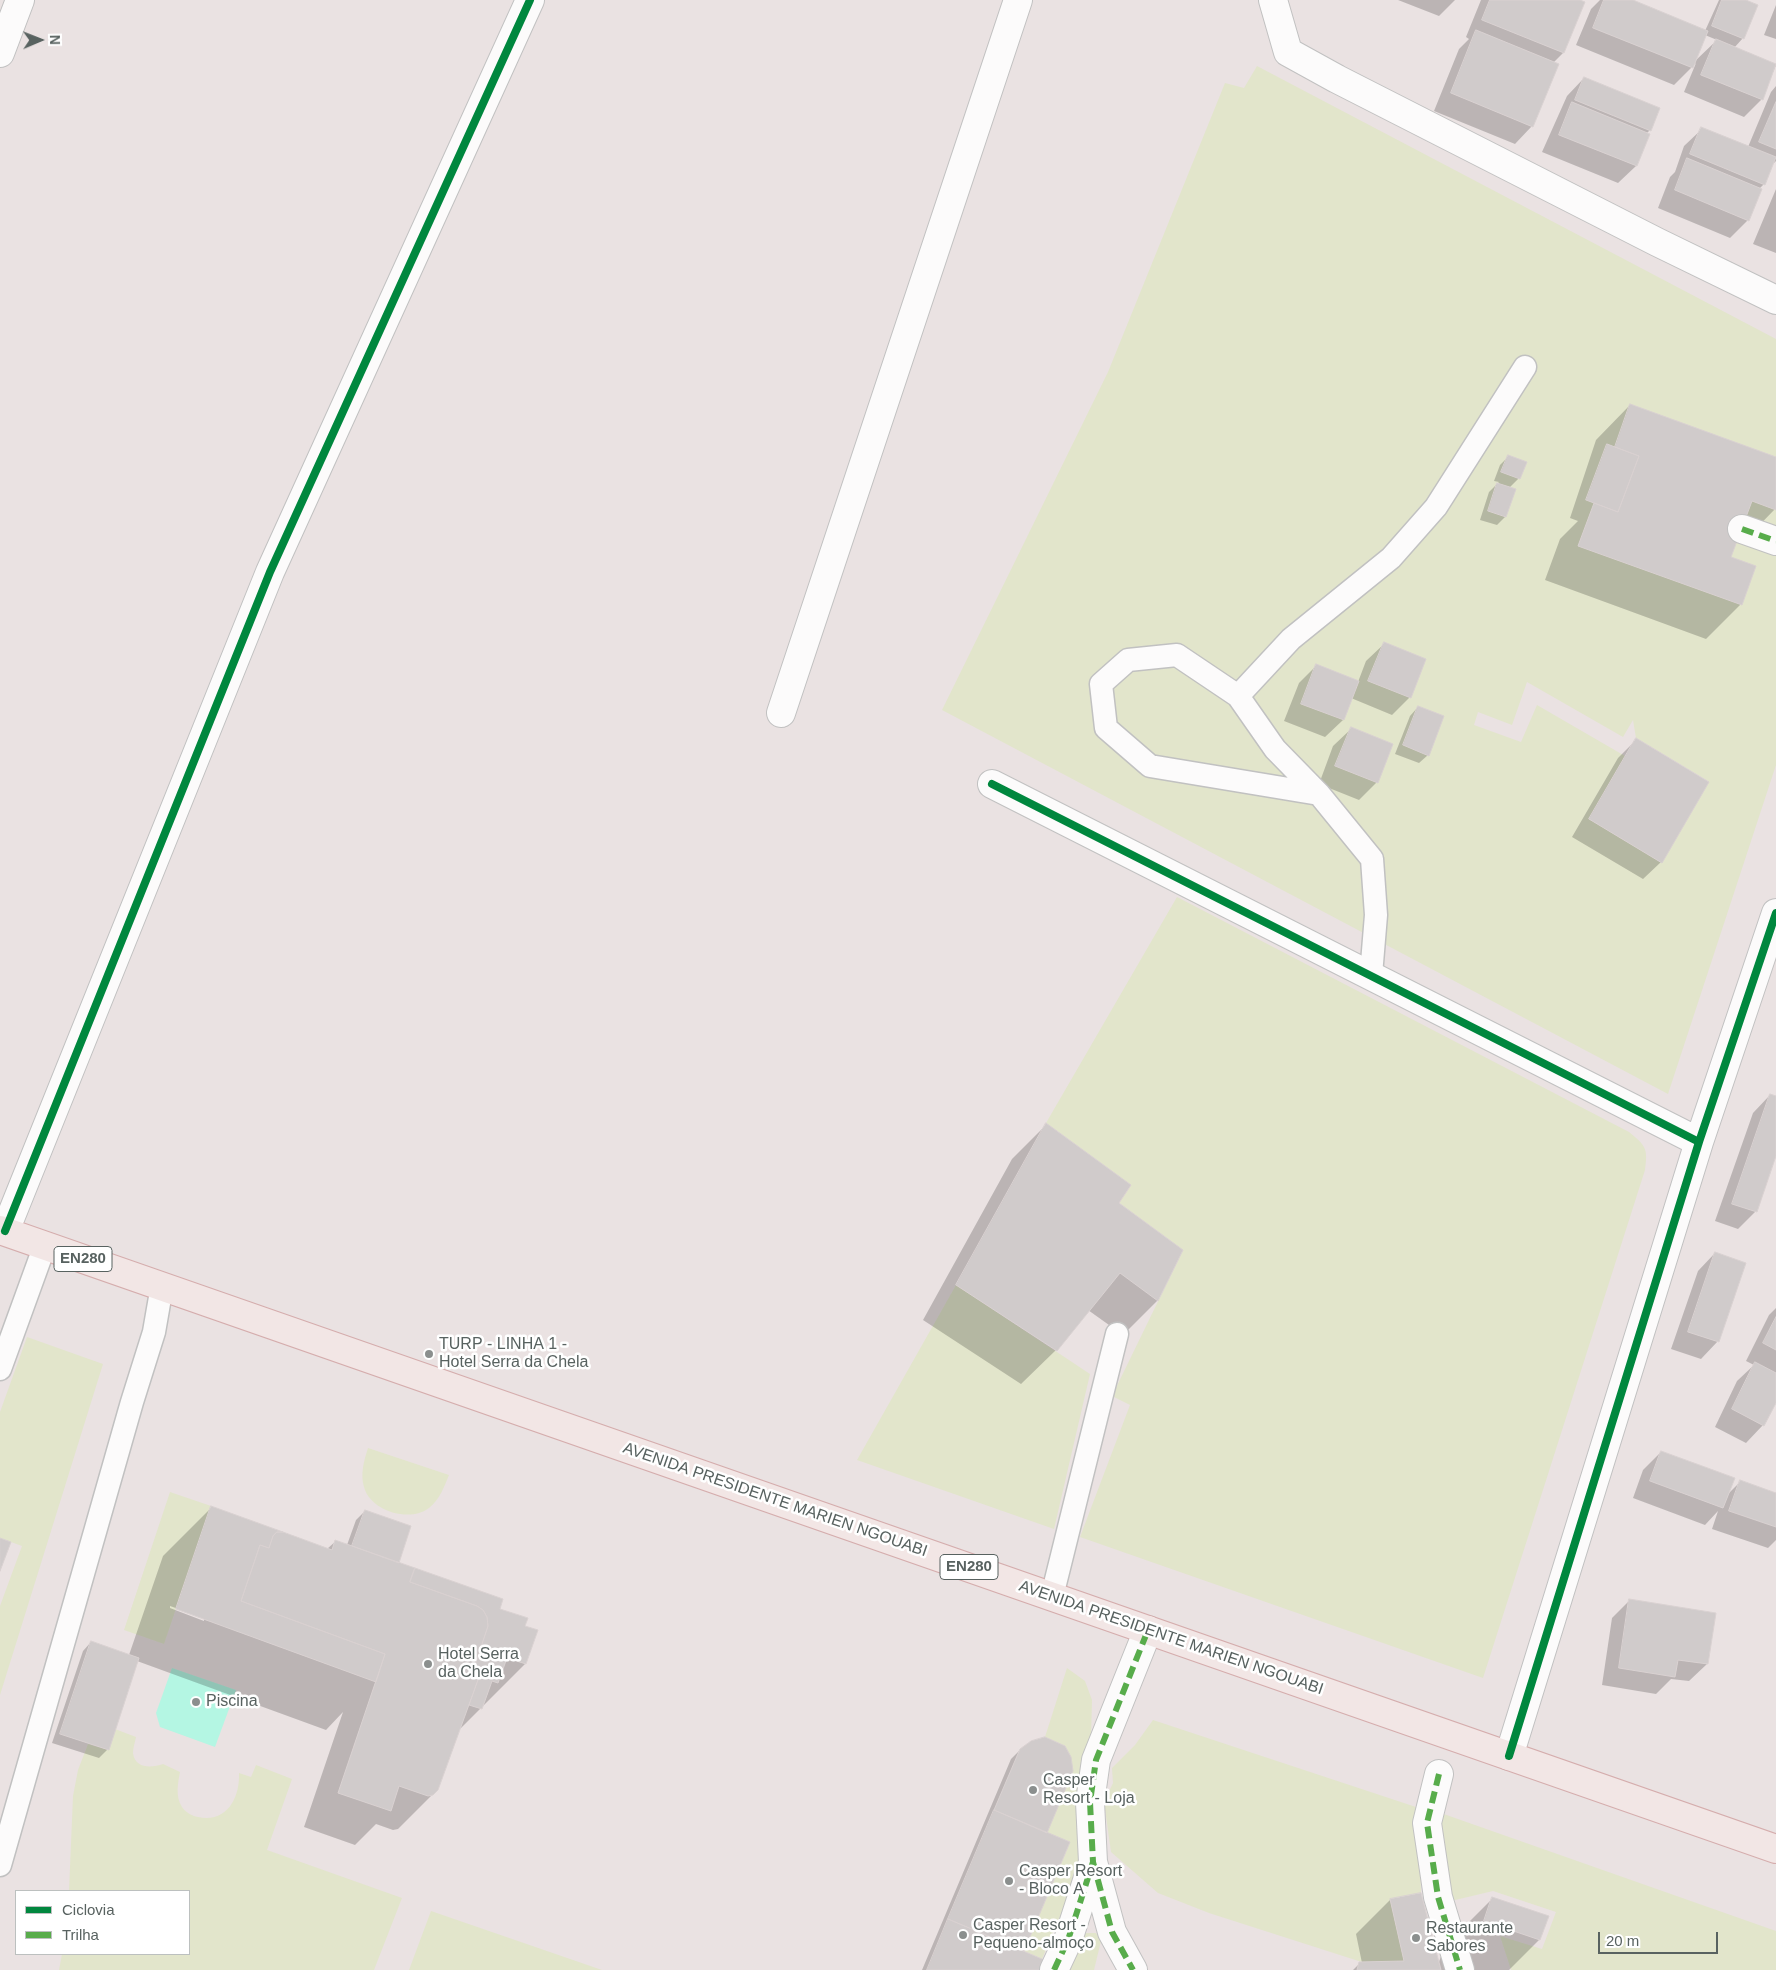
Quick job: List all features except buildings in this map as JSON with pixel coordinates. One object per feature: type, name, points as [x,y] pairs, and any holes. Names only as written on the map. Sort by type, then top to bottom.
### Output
[{"type":"main road","name":"AVENIDA PRESIDENTE MARIEN NGOUABI","points":[[2,1230],[1776,1849]]},
{"type":"street","points":[[0,53],[20,0]]},
{"type":"street","points":[[2,1230],[270,572],[530,0]]},
{"type":"street","points":[[781,713],[1018,0]]},
{"type":"street","points":[[1273,0],[1288,52],[1658,242],[1776,300]]},
{"type":"street","points":[[1742,529],[1776,541]]},
{"type":"street","points":[[992,784],[1699,1142]]},
{"type":"street","points":[[1509,1756],[1699,1142],[1776,913]]},
{"type":"street","points":[[1128,1967],[1112,1932],[1093,1862],[1090,1802],[1096,1760],[1148,1630]]},
{"type":"street","points":[[1438,1774],[1427,1823],[1438,1897],[1460,1970]]},
{"type":"street","points":[[1054,1970],[1068,1940],[1093,1862]]},
{"type":"lane","points":[[1238,696],[1290,638],[1391,558],[1436,507],[1525,367]]},
{"type":"lane","points":[[1319,794],[1150,766],[1106,728],[1101,684],[1128,660],[1177,655],[1238,696],[1274,749],[1319,794],[1372,859],[1376,915],[1371,975]]},
{"type":"lane","points":[[0,1369],[45,1245]]},
{"type":"lane","points":[[0,1865],[129,1411],[154,1332],[162,1286]]},
{"type":"lane","points":[[1052,1596],[1117,1334]]},
{"type":"shaded area","points":[[1257,66],[1776,339],[1776,765],[1668,1094],[942,710],[1108,372],[1225,83],[1244,88]],"holes":[[[1527,682],[1623,737],[1633,720],[1636,738],[1708,781],[1661,862],[1589,819],[1625,756],[1537,705],[1521,742],[1474,725],[1478,712],[1512,725]]]},
{"type":"shaded area","points":[[1177,897],[1629,1132],[1642,1144],[1646,1152],[1645,1170],[1483,1678],[1080,1537],[1130,1405],[1112,1396],[1183,1250],[1119,1203],[1131,1185],[1046,1123]]},
{"type":"shaded area","points":[[956,1285],[1090,1374],[1054,1529],[857,1460]]},
{"type":"shaded area","points":[[27,1337],[103,1364],[0,1695],[0,1606],[22,1546],[0,1538],[0,1412]]},
{"type":"shaded area","points":[[368,1448],[449,1475],[436,1501],[429,1508],[412,1514],[392,1512],[374,1503],[364,1487],[362,1478]]},
{"type":"shaded area","points":[[170,1492],[211,1506],[164,1644],[124,1630]]},
{"type":"shaded area","name":"Piscina","points":[[172,1668],[236,1690],[215,1747],[160,1727],[156,1713]]},
{"type":"shaded area","points":[[1067,1668],[1085,1681],[1092,1700],[1088,1850],[1042,1959],[1024,1951],[1070,1842],[1047,1833],[1071,1758],[1065,1746],[1045,1737]]},
{"type":"shaded area","points":[[1153,1720],[1419,1808],[1421,1893],[1390,1899],[1404,1961],[1371,1965],[1209,1913],[1158,1893],[1111,1852],[1104,1802],[1113,1783],[1112,1768],[1135,1745]]},
{"type":"shaded area","points":[[115,1729],[136,1737],[133,1753],[137,1762],[145,1766],[163,1764],[180,1772],[178,1798],[182,1807],[189,1814],[208,1818],[217,1816],[230,1807],[237,1791],[239,1773],[251,1777],[256,1765],[292,1779],[267,1850],[402,1898],[374,1970],[59,1970],[62,1955],[190,1955],[190,1890],[69,1890],[73,1796],[78,1770],[88,1744],[108,1750]]},
{"type":"shaded area","points":[[1438,1812],[1776,1931],[1776,1970],[1511,1970],[1500,1936],[1542,1949],[1556,1912],[1493,1891],[1451,1901]]},
{"type":"shaded area","points":[[431,1911],[602,1970],[409,1970]]},
{"type":"shaded area","points":[[1086,1933],[1096,1933],[1101,1941],[1094,1970],[1065,1970],[1078,1940]]},
{"type":"marked path","points":[[1742,529],[1776,541]]},
{"type":"marked path","points":[[1054,1970],[1068,1940],[1093,1862],[1090,1802],[1096,1760],[1148,1630]]},
{"type":"marked path","points":[[1439,1774],[1427,1823],[1438,1897],[1460,1970]]},
{"type":"marked path","points":[[1093,1862],[1112,1932],[1133,1970]]},
{"type":"cycle path","points":[[5,1231],[270,572],[530,0]]},
{"type":"cycle path","points":[[992,784],[1699,1142]]},
{"type":"cycle path","points":[[1509,1756],[1699,1142],[1776,913]]},
{"type":"place","name":"TURP - LINHA 1 - Hotel Serra da Chela","points":[[429,1354]]},
{"type":"place","name":"Hotel Serra da Chela","points":[[428,1664]]},
{"type":"place","name":"Piscina","points":[[196,1702]]},
{"type":"place","name":"Casper Resort - Loja","points":[[1033,1790]]},
{"type":"place","name":"Casper Resort - Bloco A","points":[[1009,1881]]},
{"type":"place","name":"Casper Resort - Pequeno-almoço","points":[[963,1935]]},
{"type":"place","name":"Restaurante Sabores","points":[[1416,1938]]}]
